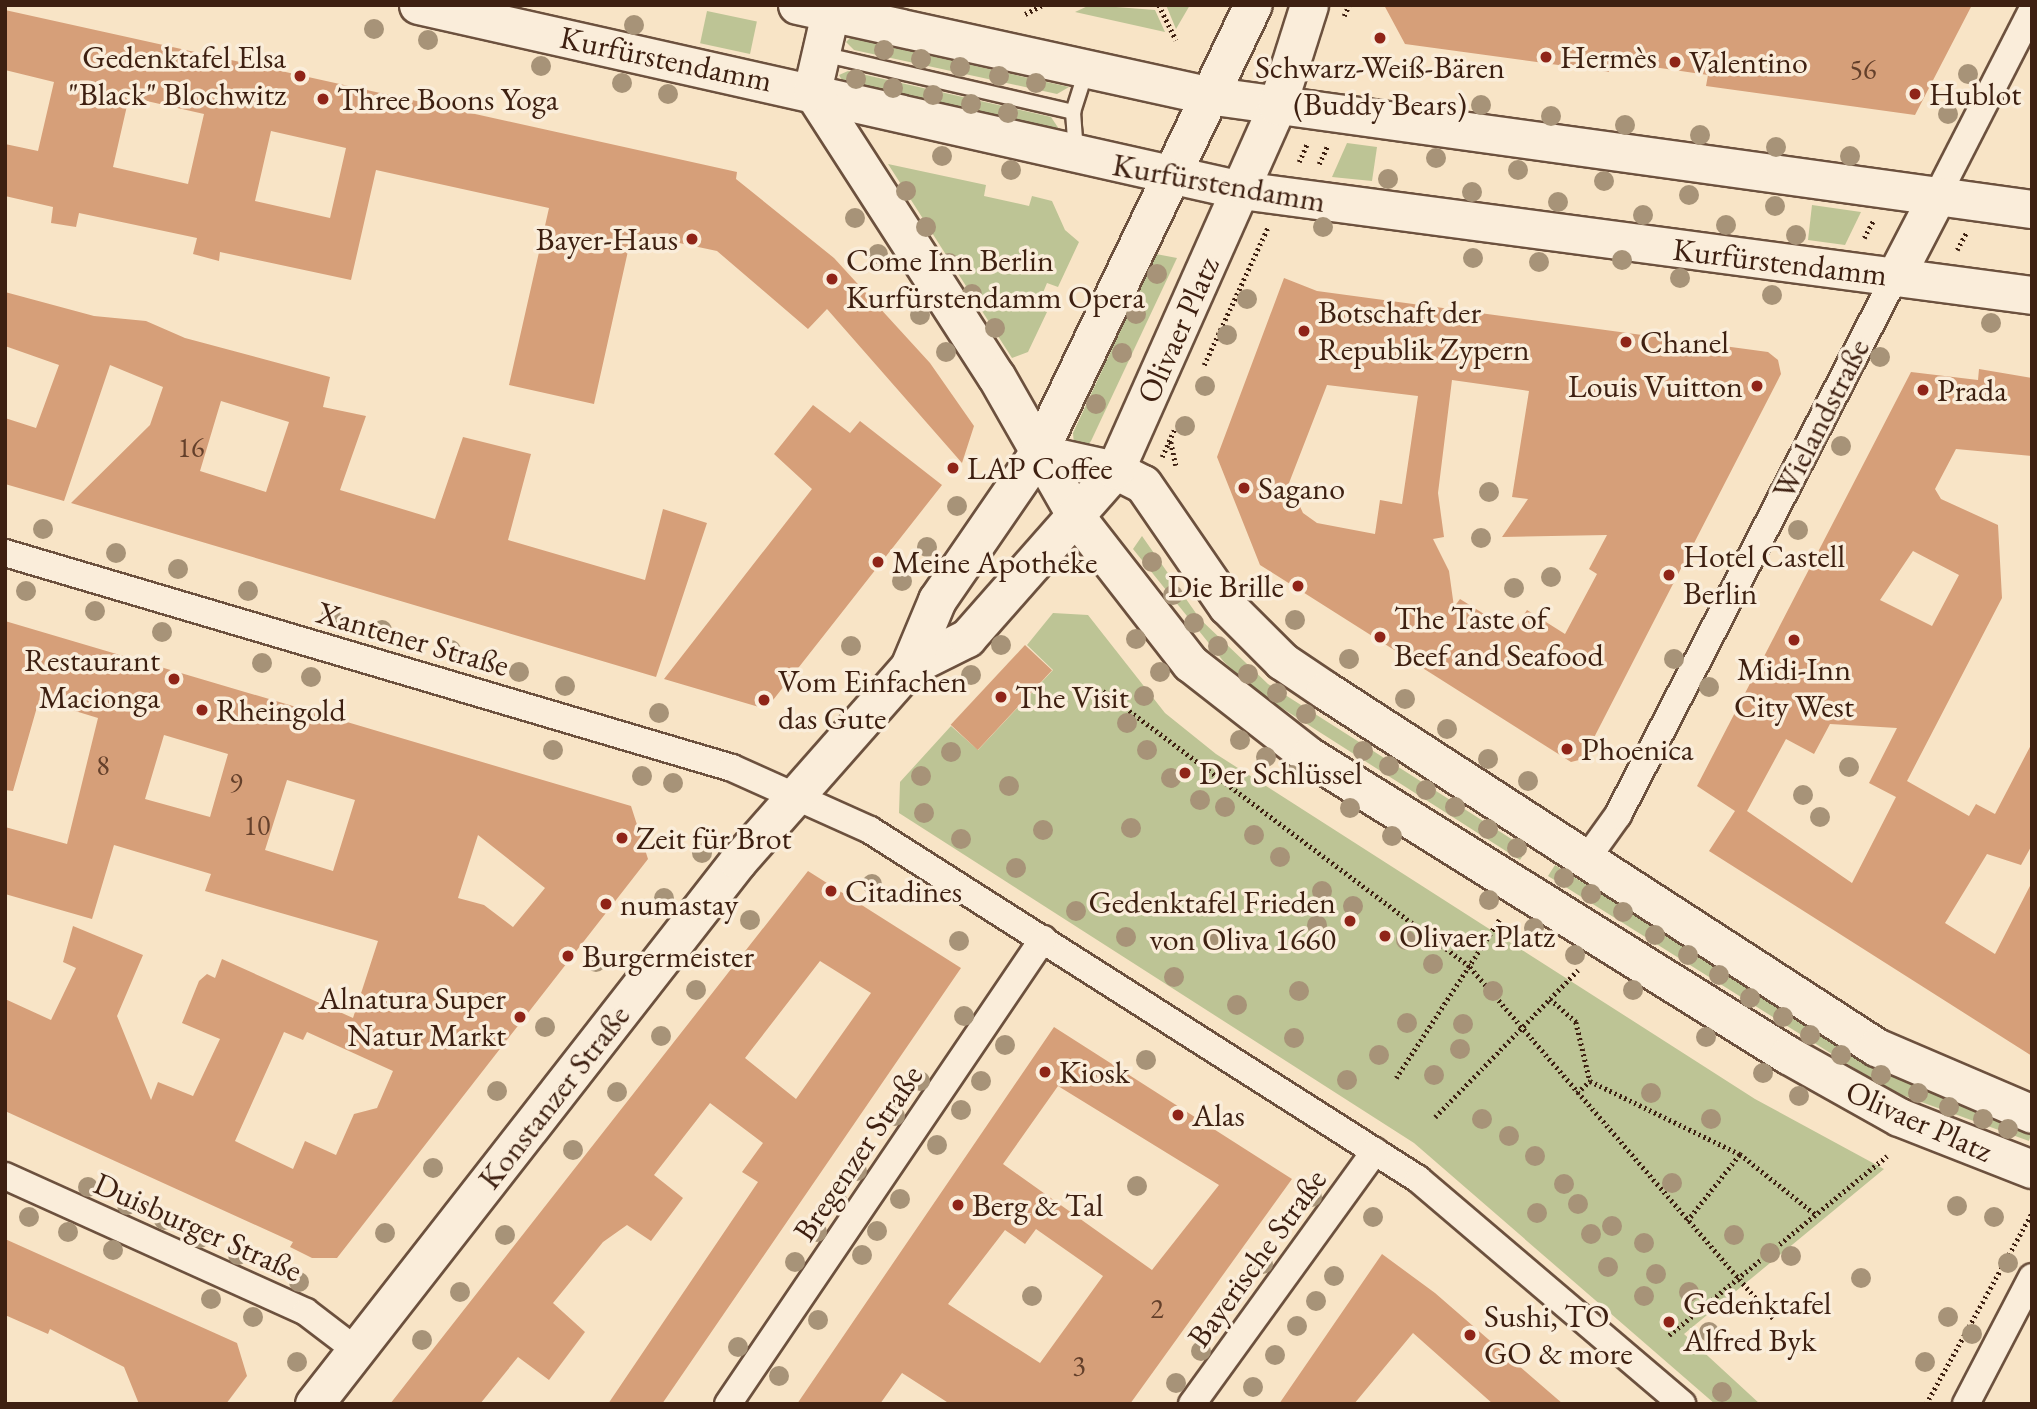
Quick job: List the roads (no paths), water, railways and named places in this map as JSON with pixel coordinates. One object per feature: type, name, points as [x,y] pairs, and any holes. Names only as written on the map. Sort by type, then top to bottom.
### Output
[{"type":"main road","name":"Kurfürstendamm","points":[[418,5],[811,91],[1076,156],[1241,190],[2032,295]]},
{"type":"main road","name":"Olivaer Platz","points":[[799,796],[909,667],[937,600],[1038,453],[1168,175],[1253,5]]},
{"type":"main road","name":"Olivaer Platz","points":[[909,667],[967,638],[1077,517],[1115,470],[1277,106],[1310,5]]},
{"type":"main road","points":[[811,91],[821,54],[820,8],[1086,71],[1207,95],[2032,209]]},
{"type":"main road","name":"Olivaer Platz","points":[[811,91],[1077,517],[1190,663],[1309,756],[1857,1097],[2032,1169]]},
{"type":"main road","name":"Wielandstraße","points":[[1895,277],[1937,196]]},
{"type":"main road","name":"Olivaer Platz","points":[[1038,453],[1115,470],[1143,484],[1227,607],[1282,661],[1585,861],[1876,1047],[2032,1114]]},
{"type":"main road","name":"Konstanzer Straße","points":[[314,1404],[738,861],[799,796]]},
{"type":"street","name":"Wielandstraße","points":[[1937,196],[2032,10]]},
{"type":"street","name":"Wielandstraße","points":[[1585,861],[1618,815],[1895,277]]},
{"type":"street","name":"Xantener Straße","points":[[5,553],[705,759],[799,796]]},
{"type":"street","points":[[799,796],[888,841],[1375,1151],[1444,1198],[1682,1404]]},
{"type":"street","name":"Bregenzer Straße","points":[[727,1404],[1043,939]]},
{"type":"street","name":"Bayerische Straße","points":[[1192,1404],[1375,1151]]},
{"type":"street","name":"Duisburger Straße","points":[[5,1176],[306,1312],[356,1350]]},
{"type":"street","points":[[1966,1404],[2032,1278]]},
{"type":"lane","points":[[821,54],[1073,113]]},
{"type":"lane","points":[[1076,156],[1073,113],[1086,71]]},
{"type":"place","name":"Schwarz-Weiß-Bären (Buddy Bears)","points":[[1380,38]]},
{"type":"place","name":"Hermès","points":[[1546,57]]},
{"type":"place","name":"Valentino","points":[[1675,62]]},
{"type":"place","name":"Gedenktafel Elsa \"Black\" Blochwitz","points":[[300,76]]},
{"type":"place","name":"Hublot","points":[[1915,94]]},
{"type":"place","name":"Three Boons Yoga","points":[[323,99]]},
{"type":"place","name":"Bayer-Haus","points":[[692,239]]},
{"type":"place","name":"Come Inn Berlin Kurfürstendamm Opera","points":[[832,279]]},
{"type":"place","name":"Botschaft der Republik Zypern","points":[[1304,331]]},
{"type":"place","name":"Chanel","points":[[1626,342]]},
{"type":"place","name":"Louis Vuitton","points":[[1757,386]]},
{"type":"place","name":"Prada","points":[[1923,390]]},
{"type":"place","name":"LAP Coffee","points":[[953,468]]},
{"type":"place","name":"Sagano","points":[[1244,488]]},
{"type":"place","name":"Meine Apotheke","points":[[878,562]]},
{"type":"place","name":"Hotel Castell Berlin","points":[[1669,575]]},
{"type":"place","name":"Die Brille","points":[[1298,586]]},
{"type":"place","name":"The Taste of Beef and Seafood","points":[[1380,637]]},
{"type":"place","name":"Midi-Inn City West","points":[[1794,640]]},
{"type":"place","name":"Restaurant Macionga","points":[[174,679]]},
{"type":"place","name":"The Visit","points":[[1001,697]]},
{"type":"place","name":"Vom Einfachen das Gute","points":[[764,700]]},
{"type":"place","name":"Rheingold","points":[[202,710]]},
{"type":"place","name":"Phoenica","points":[[1567,749]]},
{"type":"place","name":"Der Schlüssel","points":[[1185,773]]},
{"type":"place","name":"Zeit für Brot","points":[[622,838]]},
{"type":"place","name":"Citadines","points":[[831,891]]},
{"type":"place","name":"numastay","points":[[606,904]]},
{"type":"place","name":"Gedenktafel Frieden von Oliva 1660","points":[[1350,921]]},
{"type":"place","name":"Olivaer Platz","points":[[1385,936]]},
{"type":"place","name":"Burgermeister","points":[[568,956]]},
{"type":"place","name":"Alnatura Super Natur Markt","points":[[520,1017]]},
{"type":"place","name":"Kiosk","points":[[1045,1072]]},
{"type":"place","name":"Alas","points":[[1178,1115]]},
{"type":"place","name":"Berg & Tal","points":[[958,1205]]},
{"type":"place","name":"Gedenktafel Alfred Byk","points":[[1669,1322]]},
{"type":"place","name":"Sushi, TO GO & more","points":[[1470,1335]]}]
